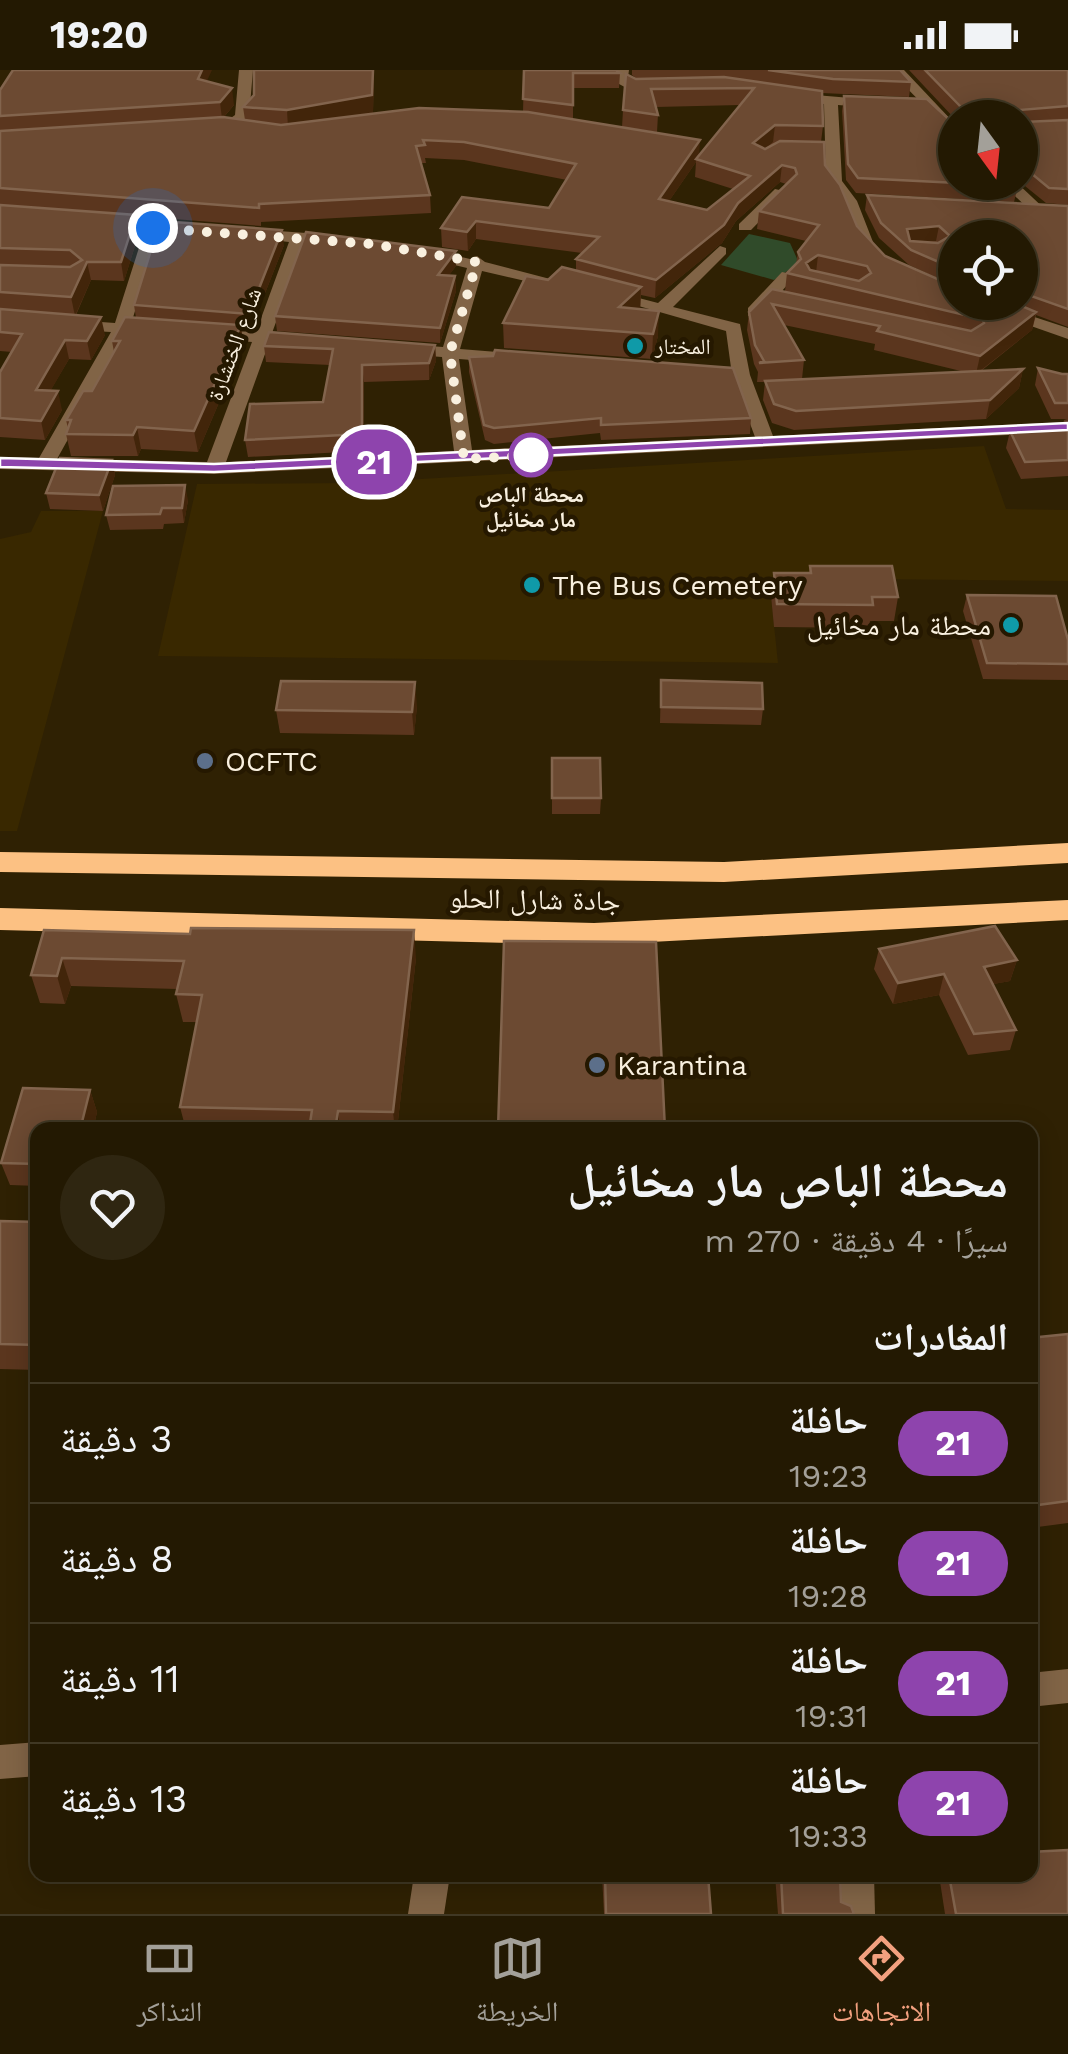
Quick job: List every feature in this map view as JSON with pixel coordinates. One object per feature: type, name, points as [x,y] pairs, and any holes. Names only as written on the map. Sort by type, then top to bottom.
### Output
[{"type":"highway","name":"جادة شارل الحلو","points":[[0,862],[724,872],[1068,853]]},
{"type":"highway","name":"جادة شارل الحلو","points":[[0,919],[594,934],[1068,910]]},
{"type":"street","points":[[228,127],[245,112],[246,70]]},
{"type":"street","points":[[622,70],[622,79],[635,88],[668,88]]},
{"type":"street","points":[[896,70],[938,117]]},
{"type":"street","points":[[774,94],[888,104]]},
{"type":"street","points":[[831,102],[823,151],[834,181],[849,201],[858,230],[874,255]]},
{"type":"street","points":[[906,106],[926,106]]},
{"type":"street","points":[[201,131],[228,127],[248,134]]},
{"type":"street","points":[[744,227],[784,189]]},
{"type":"street","points":[[1002,210],[1047,212],[1031,200]]},
{"type":"street","points":[[849,201],[868,202]]},
{"type":"street","points":[[78,224],[354,242]]},
{"type":"street","points":[[44,465],[122,329],[153,228]]},
{"type":"street","name":"شارع الخنشارة","points":[[214,468],[259,336],[300,237]]},
{"type":"street","points":[[407,250],[477,262],[734,328]]},
{"type":"street","points":[[663,308],[720,251]]},
{"type":"street","points":[[464,459],[450,353],[477,262]]},
{"type":"street","points":[[734,328],[776,299],[788,276]]},
{"type":"street","points":[[1025,320],[1068,334]]},
{"type":"street","points":[[52,323],[314,342]]},
{"type":"street","points":[[734,328],[766,443]]},
{"type":"street","points":[[391,348],[547,360]]},
{"type":"street","points":[[722,374],[751,386]]},
{"type":"street","points":[[0,462],[214,468],[1068,427]]},
{"type":"street","points":[[1038,1689],[1068,1686]]},
{"type":"street","points":[[0,1762],[30,1760]]},
{"type":"street","points":[[426,1914],[431,1882]]},
{"type":"street","points":[[856,1882],[857,1914]]},
{"type":"shaded area","points":[[984,446],[1006,509],[1068,510],[1068,581],[769,578],[778,663],[158,656],[197,484],[353,483]]},
{"type":"shaded area","points":[[41,511],[103,511],[17,831],[0,831],[0,539],[31,532]]},
{"type":"green space","points":[[749,234],[790,243],[799,263],[774,280],[721,265]]},
{"type":"building","points":[[13,70],[202,70],[198,79],[232,88],[220,102],[0,116],[0,90]]},
{"type":"building","points":[[254,70],[373,70],[372,95],[287,110],[243,107],[254,95]]},
{"type":"building","points":[[524,70],[620,73],[573,73],[573,105],[523,99]]},
{"type":"building","points":[[768,70],[900,70],[911,82],[833,79]]},
{"type":"building","points":[[925,70],[1068,70],[1068,106],[1038,108],[1038,100],[954,100]]},
{"type":"building","points":[[626,74],[636,79],[724,77],[822,91],[823,126],[775,125],[753,143],[765,149],[780,141],[824,142],[825,165],[840,185],[857,226],[885,256],[938,279],[938,309],[787,273],[801,259],[798,252],[819,225],[759,211],[797,174],[795,168],[782,165],[738,203],[724,225],[656,280],[576,259],[599,237],[476,221],[467,232],[441,228],[462,197],[549,208],[576,164],[464,142],[423,140],[425,145],[416,146],[430,195],[259,204],[259,208],[0,188],[0,131],[223,117],[281,125],[419,108],[528,112],[700,140],[659,199],[707,210],[750,176],[696,159],[754,88],[651,89],[658,115],[623,110]],"holes":[[[818,255],[867,266],[871,273],[859,281],[810,270],[806,263]]]},
{"type":"building","points":[[844,96],[927,99],[938,109],[938,182],[858,178],[848,164]]},
{"type":"building","points":[[1068,120],[1068,189],[1049,188],[1038,179],[1038,121]]},
{"type":"building","points":[[867,195],[1068,206],[1068,309],[1038,298],[1038,220],[938,220],[938,226],[907,229],[910,241],[938,243],[938,262],[911,250],[881,223]]},
{"type":"building","points":[[0,205],[136,215],[121,262],[87,262],[71,297],[0,292],[0,265],[70,267],[82,260],[70,250],[0,248]]},
{"type":"building","points":[[160,221],[282,230],[249,314],[134,305]]},
{"type":"building","points":[[306,232],[456,251],[438,275],[455,276],[440,328],[275,316]]},
{"type":"building","points":[[562,267],[641,287],[619,307],[659,311],[653,334],[503,323],[526,276],[548,280]]},
{"type":"building","points":[[772,289],[971,331],[984,323],[982,320],[1026,320],[980,356],[877,331],[880,326],[772,304],[804,360],[759,363],[764,361],[755,345],[749,312]]},
{"type":"building","points":[[0,309],[101,317],[87,341],[65,340],[36,390],[58,391],[41,421],[0,418],[0,372],[22,334],[0,332]]},
{"type":"building","points":[[125,317],[241,325],[194,431],[137,427],[133,435],[66,434],[71,420],[66,420],[83,391],[92,391],[120,341],[112,341]]},
{"type":"building","points":[[269,332],[435,345],[429,363],[362,365],[362,434],[245,440],[250,404],[323,402],[333,349],[264,346]]},
{"type":"building","points":[[495,350],[733,368],[751,418],[601,425],[601,418],[494,428],[484,425],[469,357],[493,356]]},
{"type":"building","points":[[1038,368],[1068,374],[1068,403],[1055,403]]},
{"type":"building","points":[[1023,369],[990,400],[796,411],[774,404],[765,381]]},
{"type":"building","points":[[1068,428],[1068,460],[1025,462],[1010,431]]},
{"type":"building","points":[[60,458],[112,460],[99,495],[46,493]]},
{"type":"building","points":[[185,485],[182,508],[162,508],[160,514],[106,515],[113,486]]},
{"type":"building","points":[[810,566],[892,566],[898,597],[872,597],[873,605],[777,604],[774,573],[811,573]]},
{"type":"building","points":[[967,595],[1056,596],[1068,640],[1068,664],[987,663]]},
{"type":"building","points":[[661,680],[762,683],[763,709],[661,707]]},
{"type":"building","points":[[281,681],[415,682],[412,712],[276,710]]},
{"type":"building","points":[[552,758],[600,758],[601,798],[552,798]]},
{"type":"building","points":[[995,926],[1017,960],[984,967],[1016,1030],[974,1034],[944,974],[898,983],[879,949]]},
{"type":"building","points":[[191,928],[414,930],[393,1112],[338,1111],[336,1122],[310,1122],[312,1110],[180,1107],[202,995],[176,994],[184,961],[62,958],[57,976],[31,975],[44,930],[190,934]]},
{"type":"building","points":[[504,941],[656,942],[665,1122],[498,1122]]},
{"type":"building","points":[[23,1088],[90,1090],[82,1122],[30,1122],[30,1164],[1,1163]]},
{"type":"building","points":[[0,1221],[30,1222],[30,1345],[0,1344]]},
{"type":"building","points":[[1068,1334],[1068,1501],[1038,1505],[1038,1337]]},
{"type":"building","points":[[1068,1850],[1068,1914],[956,1914],[950,1882],[1038,1882],[1038,1852]]},
{"type":"building","points":[[605,1882],[709,1882],[711,1914],[606,1914]]},
{"type":"building","points":[[781,1882],[840,1882],[841,1902],[851,1906],[854,1914],[783,1914]]},
{"type":"bus line","name":"21","points":[[0,462],[214,468],[1068,427]]},
{"type":"place","name":"المختار","points":[[635,346]]},
{"type":"place","name":"محطة الباص مار مخائيل","points":[[531,455]]},
{"type":"place","name":"The Bus Cemetery","points":[[532,585]]},
{"type":"place","name":"محطة مار مخائيل","points":[[1011,625]]},
{"type":"place","name":"OCFTC","points":[[205,761]]},
{"type":"place","name":"Karantina","points":[[597,1065]]},
{"type":"route","points":[[153,228],[372,244],[477,262],[450,353],[464,459],[539,455],[531,455]]}]
